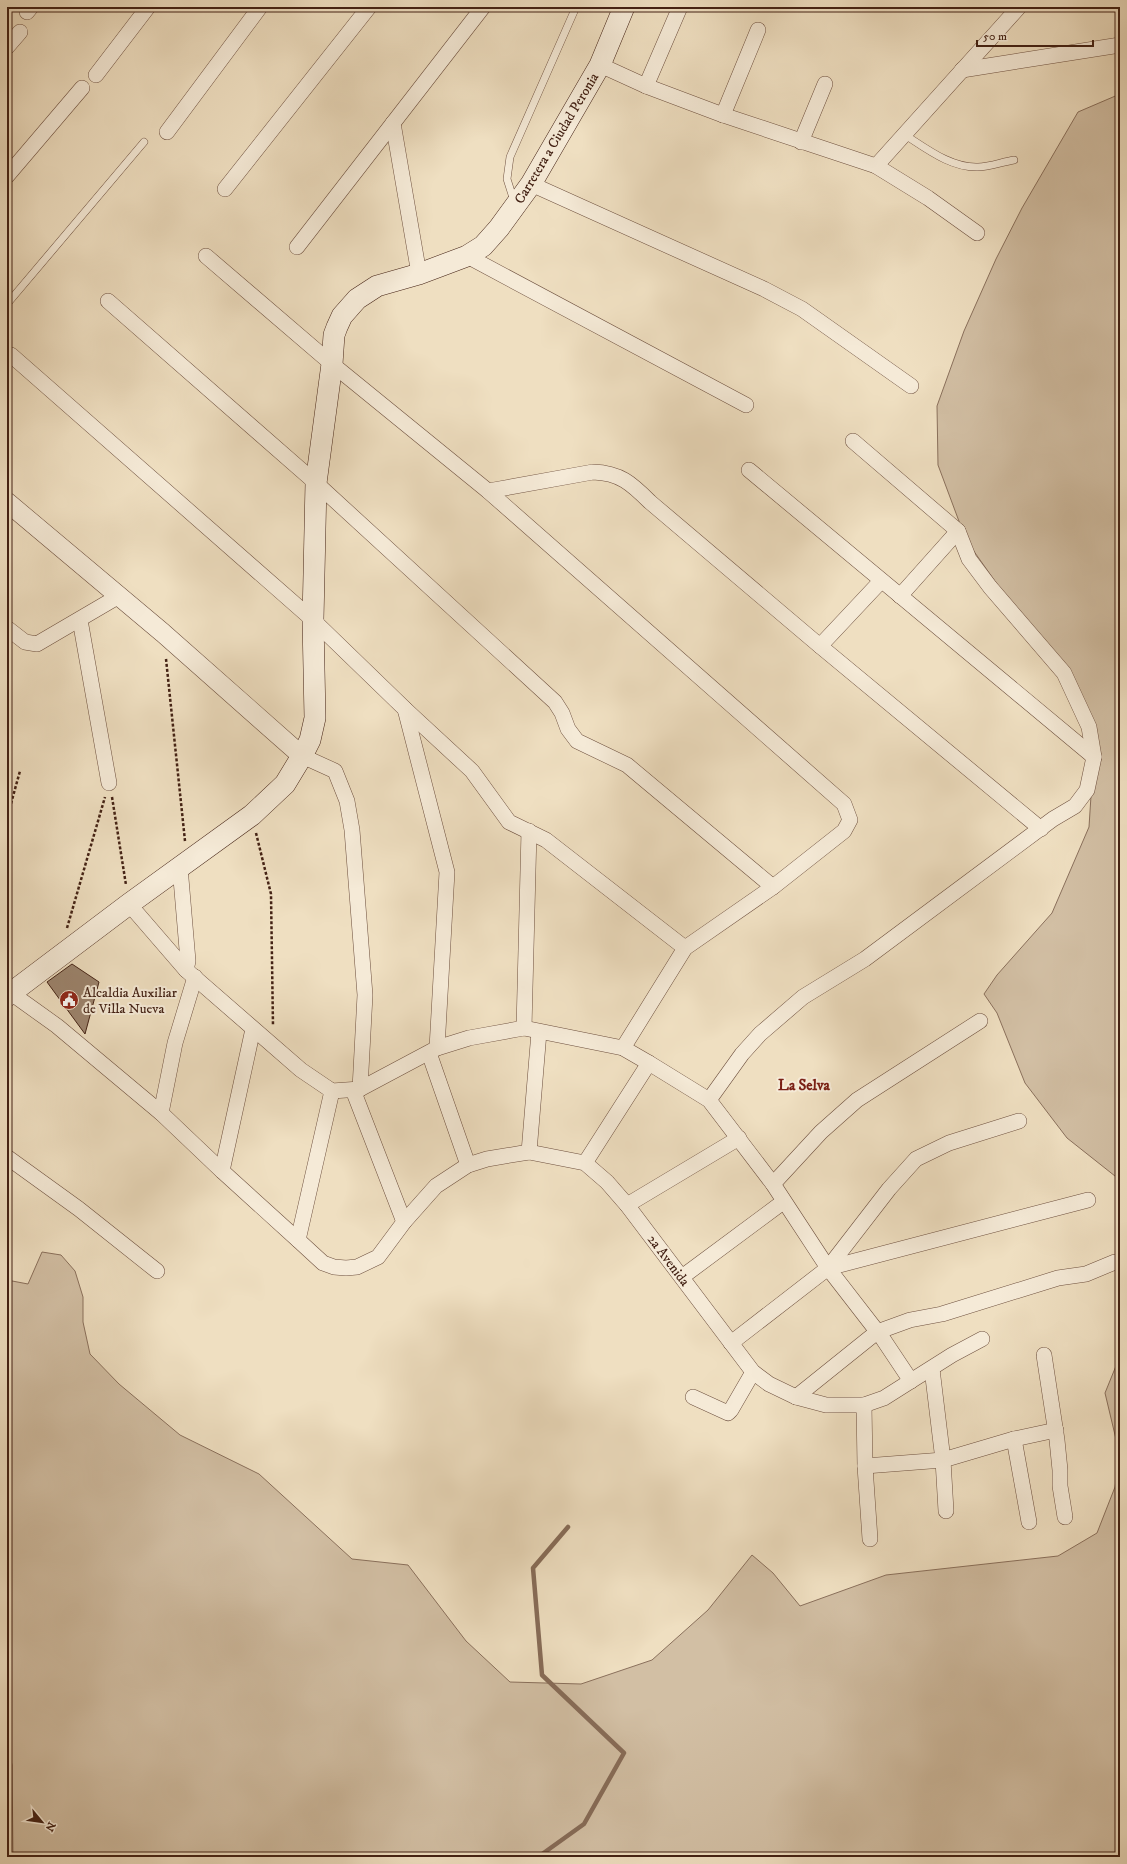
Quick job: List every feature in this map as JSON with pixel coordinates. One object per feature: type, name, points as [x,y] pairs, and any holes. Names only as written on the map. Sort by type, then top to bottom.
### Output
[{"type":"main road","name":"Carretera a Ciudad Peronia","points":[[8,992],[252,815],[284,784],[302,756],[310,740],[315,718],[313,620],[316,483],[336,327],[342,316],[357,299],[377,286],[419,274],[467,256],[483,246],[531,184],[600,65],[624,7]]},
{"type":"street","points":[[96,74],[148,7]]},
{"type":"street","points":[[167,132],[260,7]]},
{"type":"street","points":[[225,189],[369,7]]},
{"type":"street","points":[[646,86],[680,7]]},
{"type":"street","points":[[876,166],[1019,7]]},
{"type":"street","points":[[297,247],[477,9]]},
{"type":"street","points":[[723,115],[758,30]]},
{"type":"street","points":[[7,47],[20,32]]},
{"type":"street","points":[[962,70],[1120,45]]},
{"type":"street","points":[[600,65],[646,86],[723,115],[876,166],[928,198],[977,233]]},
{"type":"street","points":[[801,142],[825,84]]},
{"type":"street","points":[[7,176],[82,88]]},
{"type":"street","points":[[392,123],[419,274]]},
{"type":"street","points":[[531,184],[777,296],[802,310],[911,386]]},
{"type":"street","points":[[206,256],[332,364],[488,490],[844,804],[850,820],[844,831],[773,887],[685,948],[622,1048]]},
{"type":"street","points":[[467,256],[746,405]]},
{"type":"street","points":[[108,301],[316,483],[555,702],[562,713],[568,729],[576,741],[627,766],[773,887]]},
{"type":"street","points":[[11,355],[313,620],[406,710],[472,771],[509,822],[546,840],[685,948]]},
{"type":"street","points":[[709,1100],[742,1054],[756,1039],[803,997],[865,959],[1041,828],[1052,818],[1075,806],[1087,790],[1094,757],[1089,727],[1064,673],[977,570],[969,559],[958,531],[853,441]]},
{"type":"street","points":[[749,470],[1094,757]]},
{"type":"street","points":[[488,490],[592,472],[609,473],[633,485],[650,502],[820,646],[1041,828]]},
{"type":"street","points":[[7,502],[163,633],[302,756],[335,771],[348,801],[352,830],[365,995],[356,1090],[404,1222]]},
{"type":"street","points":[[900,596],[958,531]]},
{"type":"street","points":[[820,646],[881,581]]},
{"type":"street","points":[[7,628],[26,642],[37,644],[119,596]]},
{"type":"street","points":[[80,620],[109,783]]},
{"type":"street","points":[[406,710],[447,872],[433,1050],[468,1164]]},
{"type":"street","points":[[528,831],[531,1030],[529,1152]]},
{"type":"street","points":[[161,1113],[191,974],[188,960],[183,864]]},
{"type":"street","points":[[129,904],[191,974],[301,1070],[332,1091],[356,1090],[433,1050],[469,1038],[531,1030],[564,1035],[622,1048],[649,1063],[709,1100],[773,1184],[828,1268],[877,1332],[911,1381]]},
{"type":"street","name":"2a Avenida","points":[[8,992],[57,1026],[161,1113],[323,1263],[340,1268],[358,1267],[368,1263],[378,1257],[404,1222],[436,1186],[468,1164],[487,1159],[529,1152],[585,1163],[607,1182],[627,1205],[753,1372],[768,1384],[796,1397],[826,1405],[864,1405],[884,1398],[982,1339]]},
{"type":"street","points":[[773,1184],[821,1132],[857,1100],[980,1021]]},
{"type":"street","points":[[222,1171],[253,1029]]},
{"type":"street","points":[[585,1163],[649,1063]]},
{"type":"street","points":[[298,1240],[332,1091]]},
{"type":"street","points":[[731,1344],[828,1268],[889,1189],[916,1159],[949,1142],[1019,1121]]},
{"type":"street","points":[[627,1205],[739,1138]]},
{"type":"street","points":[[7,1157],[79,1209],[157,1271]]},
{"type":"street","points":[[828,1268],[1088,1200]]},
{"type":"street","points":[[682,1277],[784,1202]]},
{"type":"street","points":[[796,1397],[877,1332],[910,1320],[942,1314],[1058,1278],[1086,1274],[1120,1261]]},
{"type":"street","points":[[1044,1355],[1056,1430],[1060,1486],[1065,1517]]},
{"type":"street","points":[[932,1369],[943,1460],[946,1511]]},
{"type":"street","points":[[693,1397],[728,1413],[732,1410],[753,1372]]},
{"type":"street","points":[[864,1405],[864,1466],[870,1539]]},
{"type":"street","points":[[864,1466],[943,1460],[1014,1439],[1056,1430]]},
{"type":"street","points":[[1014,1439],[1029,1522]]},
{"type":"lane","points":[[516,205],[508,187],[507,180],[510,157],[576,7]]},
{"type":"lane","points":[[905,135],[953,163],[964,167],[979,167],[1014,160]]},
{"type":"lane","points":[[7,304],[144,142]]},
{"type":"path","points":[[163,633],[183,864]]},
{"type":"path","points":[[7,818],[20,771]]},
{"type":"path","points":[[109,783],[129,904]]},
{"type":"path","points":[[67,950],[67,929],[109,783]]},
{"type":"path","points":[[252,815],[271,894],[274,1047]]},
{"type":"shaded area","points":[[1120,94],[1120,1180],[1067,1138],[1025,1083],[997,1013],[984,994],[997,975],[1052,913],[1089,827],[1094,749],[1060,668],[1023,621],[966,540],[938,465],[937,406],[964,331],[996,259],[1022,208],[1078,112]]},
{"type":"shaded area","points":[[42,1252],[61,1255],[75,1271],[83,1297],[83,1322],[90,1354],[119,1384],[180,1435],[259,1474],[352,1559],[408,1565],[466,1641],[510,1682],[581,1684],[652,1660],[708,1610],[752,1555],[773,1573],[800,1606],[886,1575],[1058,1556],[1097,1533],[1115,1487],[1120,1456],[1120,1857],[13,1857],[12,1765],[7,1742],[7,1280],[28,1284]]},
{"type":"shaded area","points":[[1120,1356],[1120,1456],[1105,1393]]},
{"type":"building","points":[[72,964],[99,982],[85,1034],[47,982]]},
{"type":"waterway","points":[[538,1857],[584,1824],[624,1753],[542,1675],[533,1568],[568,1527]]},
{"type":"place","name":"Alcaldia Auxiliar de Villa Nueva","points":[[69,1000]]},
{"type":"district","name":"La Selva","points":[[804,1085]]}]
